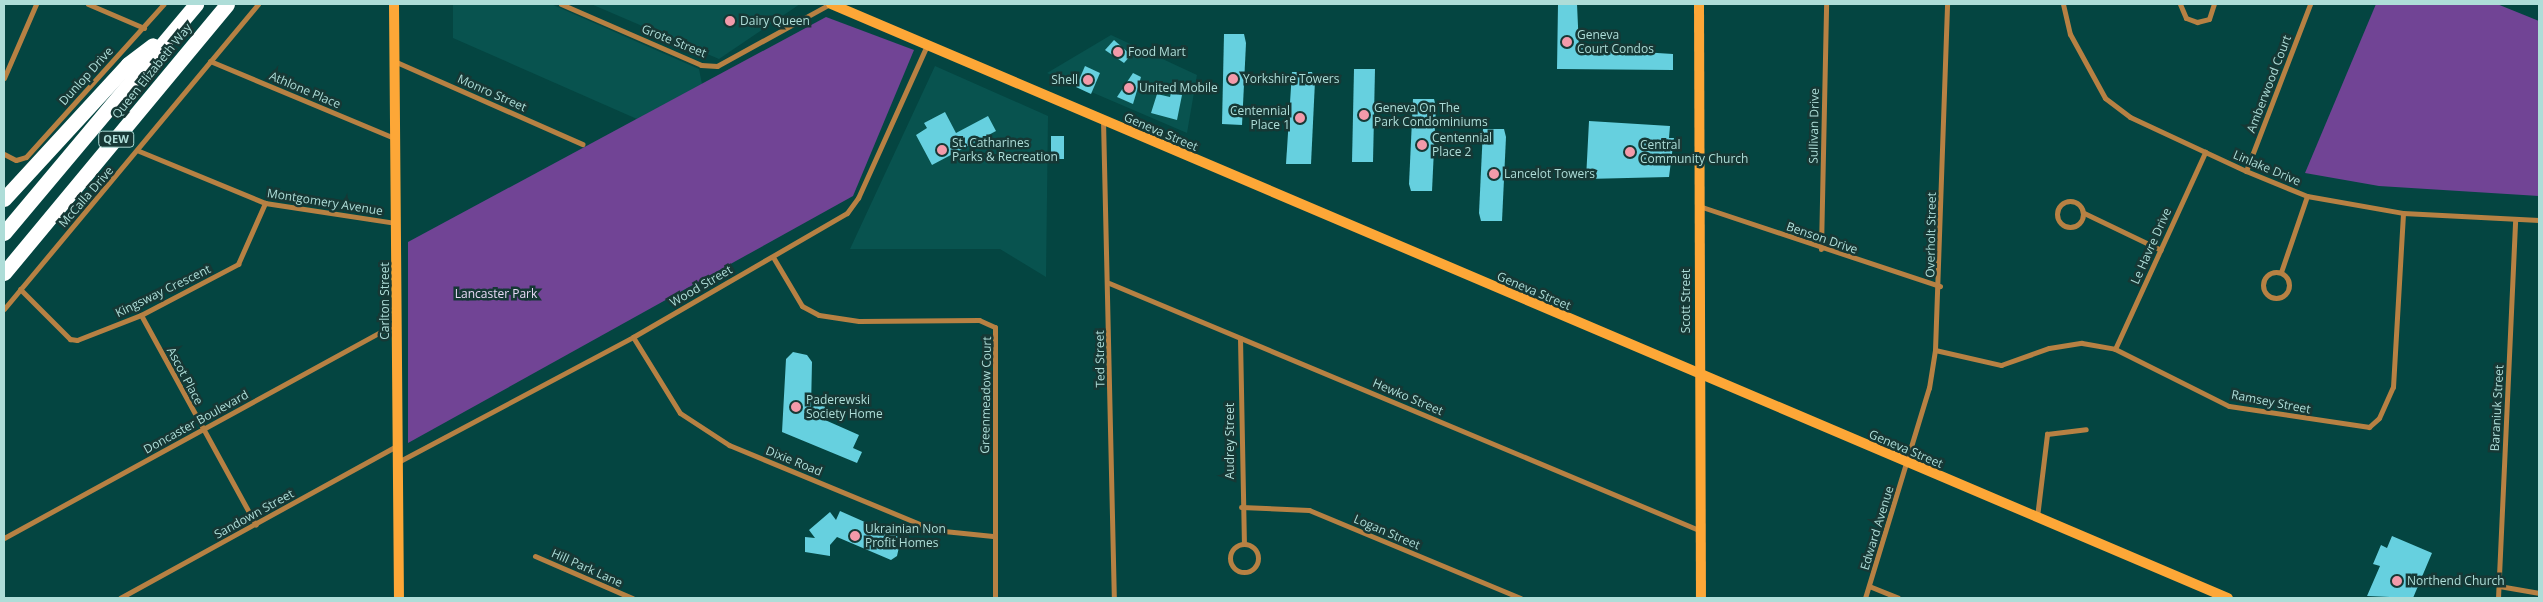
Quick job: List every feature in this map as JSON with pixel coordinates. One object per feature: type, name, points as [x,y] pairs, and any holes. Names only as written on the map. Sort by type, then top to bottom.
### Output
[{"type":"highway","name":"Queen Elizabeth Way","points":[[4,233],[196,4]]},
{"type":"highway","name":"Queen Elizabeth Way","points":[[4,273],[227,4]]},
{"type":"highway","points":[[4,198],[128,64],[176,27]]},
{"type":"highway","points":[[4,281],[17,259]]},
{"type":"main road","name":"Carlton Street","points":[[394,4],[392,137],[398,224],[397,446],[399,598]]},
{"type":"main road","name":"Geneva Street","points":[[830,4],[1698,376],[2228,598]]},
{"type":"main road","name":"Scott Street","points":[[1699,4],[1698,376],[1701,598]]},
{"type":"street","points":[[4,78],[36,4]]},
{"type":"street","points":[[88,4],[144,28]]},
{"type":"street","name":"Dunlop Drive","points":[[4,154],[21,160],[164,4]]},
{"type":"street","name":"McCalla Drive","points":[[4,309],[139,151],[210,60],[258,4]]},
{"type":"street","name":"Grote Street","points":[[561,4],[701,65],[717,66],[830,4]]},
{"type":"street","name":"Sullivan Drive","points":[[1821,249],[1826,4]]},
{"type":"street","name":"Overholt Street","points":[[1907,463],[1935,350],[1940,286],[1946,4]]},
{"type":"street","name":"Linlake Drive","points":[[2064,4],[2070,34],[2105,98],[2130,116],[2246,171],[2306,196],[2403,213],[2539,220]]},
{"type":"street","points":[[2180,4],[2186,18],[2197,22],[2209,19],[2214,4]]},
{"type":"street","name":"Amberwood Court","points":[[2246,171],[2310,4]]},
{"type":"street","name":"Wood Street","points":[[398,462],[633,338],[847,214],[858,198],[927,45]]},
{"type":"street","name":"Athlone Place","points":[[210,60],[392,137]]},
{"type":"street","name":"Monro Street","points":[[394,61],[582,144]]},
{"type":"street","name":"Ted Street","points":[[1103,120],[1109,283],[1114,598]]},
{"type":"street","name":"Montgomery Avenue","points":[[139,151],[265,203],[398,224]]},
{"type":"street","name":"Le Havre Drive","points":[[2115,349],[2205,152]]},
{"type":"street","points":[[2280,272],[2306,196]]},
{"type":"street","points":[[2084,213],[2074,227],[2065,226],[2057,215],[2061,204],[2069,200],[2081,205],[2084,213],[2161,250]]},
{"type":"street","name":"Kingsway Crescent","points":[[20,289],[70,339],[141,315],[238,264],[265,203]]},
{"type":"street","name":"Benson Drive","points":[[1699,206],[1821,249],[1940,286]]},
{"type":"street","name":"Ramsey Street","points":[[1935,350],[2000,365],[2069,344],[2115,349],[2229,406],[2369,427],[2379,418],[2393,387],[2403,213]]},
{"type":"street","name":"Baraniuk Street","points":[[2498,598],[2515,219]]},
{"type":"street","name":"Greenmeadow Court","points":[[774,257],[802,306],[819,315],[859,321],[979,320],[995,327],[993,536],[995,598]]},
{"type":"street","points":[[2280,272],[2289,282],[2288,290],[2279,298],[2270,297],[2262,287],[2264,278],[2280,272]]},
{"type":"street","name":"Hewko Street","points":[[1109,283],[1699,530]]},
{"type":"street","name":"Ascot Place","points":[[141,315],[256,525]]},
{"type":"street","name":"Doncaster Boulevard","points":[[4,538],[398,323]]},
{"type":"street","name":"Dixie Road","points":[[633,338],[680,413],[729,445],[934,530],[993,536]]},
{"type":"street","name":"Audrey Street","points":[[1240,338],[1241,507],[1244,544]]},
{"type":"street","points":[[2037,518],[2047,434],[2086,429]]},
{"type":"street","name":"Sandown Street","points":[[120,598],[397,446]]},
{"type":"street","name":"Edward Avenue","points":[[1865,598],[1907,463]]},
{"type":"street","name":"Logan Street","points":[[1241,507],[1309,510],[1520,598]]},
{"type":"street","points":[[1244,544],[1255,550],[1258,558],[1252,569],[1243,572],[1232,564],[1230,555],[1244,544]]},
{"type":"street","name":"Hill Park Lane","points":[[535,556],[632,598]]},
{"type":"street","points":[[1869,586],[1898,598]]},
{"type":"street","points":[[2499,586],[2539,593]]},
{"type":"shaded area","points":[[453,4],[551,4],[699,69],[702,84],[637,119],[453,38]]},
{"type":"shaded area","points":[[591,4],[800,4],[719,59]]},
{"type":"shaded area","points":[[1111,35],[1197,75],[1187,133],[1047,73]]},
{"type":"shaded area","points":[[935,66],[1048,116],[1046,277],[1000,249],[850,249]]},
{"type":"green space","points":[[2376,4],[2497,4],[2539,21],[2539,196],[2379,186],[2305,173]]},
{"type":"green space","name":"Lancaster Park","points":[[826,17],[914,50],[853,196],[408,443],[408,242]]},
{"type":"building","name":"Geneva Court Condos","points":[[1558,4],[1577,4],[1579,48],[1673,54],[1673,70],[1557,69]]},
{"type":"building","name":"Yorkshire Towers","points":[[1224,34],[1244,34],[1246,43],[1242,125],[1222,124]]},
{"type":"building","name":"Food Mart","points":[[1114,40],[1131,55],[1124,63],[1105,50]]},
{"type":"building","name":"Shell","points":[[1085,66],[1100,73],[1091,94],[1076,87]]},
{"type":"building","name":"Geneva On The Park Condominiums","points":[[1354,69],[1375,69],[1373,162],[1352,162]]},
{"type":"building","name":"Centennial Place 1","points":[[1292,72],[1312,72],[1315,81],[1311,164],[1286,164]]},
{"type":"building","name":"United Mobile","points":[[1133,73],[1141,77],[1133,104],[1117,97]]},
{"type":"building","points":[[1171,93],[1182,95],[1177,120],[1151,113],[1157,94],[1170,97]]},
{"type":"building","name":"Centennial Place 2","points":[[1413,99],[1434,99],[1436,107],[1432,191],[1411,191],[1409,184]]},
{"type":"building","name":"St. Catharines Parks & Recreation","points":[[945,112],[956,133],[988,116],[996,131],[932,165],[916,135],[927,128],[924,123]]},
{"type":"building","name":"Central Community Church","points":[[1589,121],[1670,126],[1669,138],[1674,138],[1669,177],[1586,179]]},
{"type":"building","name":"Lancelot Towers","points":[[1483,129],[1504,129],[1506,137],[1502,221],[1481,221],[1479,213]]},
{"type":"building","points":[[1051,136],[1064,136],[1064,159],[1051,159]]},
{"type":"building","name":"Paderewski Society Home","points":[[793,352],[807,355],[812,362],[811,408],[822,402],[826,409],[816,416],[859,435],[853,448],[862,452],[857,463],[782,432],[786,359]]},
{"type":"building","name":"Ukrainian Non Profit Homes","points":[[840,511],[901,538],[897,556],[891,560],[837,537],[830,545],[830,556],[805,552],[805,537],[815,538],[809,530],[830,512],[836,520]]},
{"type":"building","name":"Northend Church","points":[[2392,536],[2432,553],[2413,598],[2367,596],[2380,566],[2373,564],[2381,545],[2387,548]]},
{"type":"place","name":"Dairy Queen","points":[[730,21]]},
{"type":"place","name":"Geneva Court Condos","points":[[1567,42]]},
{"type":"place","name":"Food Mart","points":[[1118,52]]},
{"type":"place","name":"Yorkshire Towers","points":[[1233,79]]},
{"type":"place","name":"Shell","points":[[1088,80]]},
{"type":"place","name":"United Mobile","points":[[1129,88]]},
{"type":"place","name":"Geneva On The Park Condominiums","points":[[1364,115]]},
{"type":"place","name":"Centennial Place 1","points":[[1300,118]]},
{"type":"place","name":"Centennial Place 2","points":[[1422,145]]},
{"type":"place","name":"St. Catharines Parks & Recreation","points":[[942,150]]},
{"type":"place","name":"Central Community Church","points":[[1630,152]]},
{"type":"place","name":"Lancelot Towers","points":[[1494,174]]},
{"type":"place","name":"Paderewski Society Home","points":[[796,407]]},
{"type":"place","name":"Ukrainian Non Profit Homes","points":[[855,536]]},
{"type":"place","name":"Northend Church","points":[[2397,581]]}]
